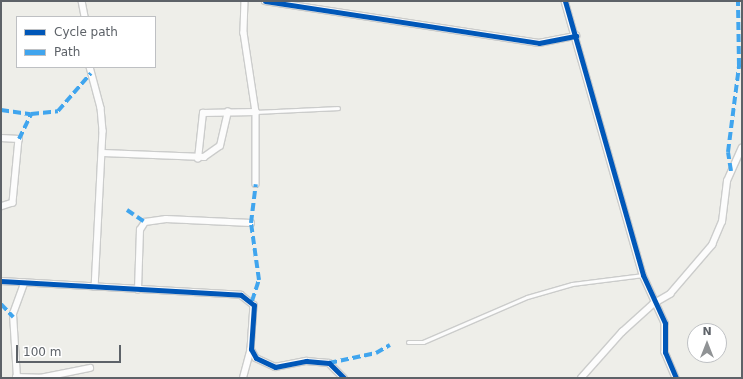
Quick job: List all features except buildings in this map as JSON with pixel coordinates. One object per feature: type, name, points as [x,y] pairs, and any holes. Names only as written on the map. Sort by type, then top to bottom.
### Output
[{"type":"street","points":[[82,1],[85,16]]},
{"type":"street","points":[[245,1],[244,33],[256,112],[256,184]]},
{"type":"street","points":[[265,1],[539,43],[576,36]]},
{"type":"street","points":[[565,1],[642,275],[653,304],[665,323],[665,352],[676,378]]},
{"type":"street","points":[[90,68],[101,108],[103,153],[95,288]]},
{"type":"street","points":[[198,160],[200,116],[207,112],[256,112]]},
{"type":"street","points":[[103,153],[198,160],[220,146],[228,112]]},
{"type":"street","points":[[1,138],[19,139],[13,204],[1,207]]},
{"type":"street","points":[[581,378],[653,304],[670,294],[719,234],[727,181],[742,148]]},
{"type":"street","points":[[138,290],[140,230],[146,222],[166,219],[251,223]]},
{"type":"street","points":[[1,281],[247,297],[255,311],[251,349],[243,378]]},
{"type":"street","points":[[24,283],[13,314],[17,378],[40,378],[90,368]]},
{"type":"street","points":[[251,349],[256,358],[276,367],[306,361],[329,362],[344,378]]},
{"type":"lane","points":[[256,112],[338,108]]},
{"type":"lane","points":[[408,342],[423,342],[527,297],[572,284],[642,275]]},
{"type":"marked path","points":[[731,171],[728,152],[739,66],[738,1]]},
{"type":"marked path","points":[[19,139],[31,114],[58,111],[91,73]]},
{"type":"marked path","points":[[1,110],[31,114]]},
{"type":"marked path","points":[[252,301],[259,280],[251,223],[256,184]]},
{"type":"marked path","points":[[127,210],[145,222]]},
{"type":"marked path","points":[[1,304],[13,317]]},
{"type":"marked path","points":[[329,363],[376,353],[390,345]]},
{"type":"cycle path","points":[[265,1],[539,43],[576,36]]},
{"type":"cycle path","points":[[565,1],[643,275],[665,323],[665,352],[676,378]]},
{"type":"cycle path","points":[[1,281],[241,295],[254,305],[251,349],[256,358],[275,367],[306,361],[329,363],[344,378]]}]
